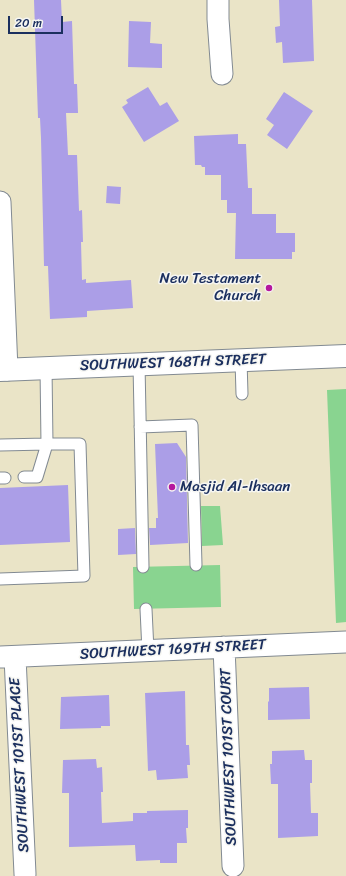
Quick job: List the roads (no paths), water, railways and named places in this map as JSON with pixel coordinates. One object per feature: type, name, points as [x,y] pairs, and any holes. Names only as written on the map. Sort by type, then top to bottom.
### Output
[{"type":"street","points":[[218,0],[222,74]]},
{"type":"street","points":[[0,202],[4,370]]},
{"type":"street","name":"SOUTHWEST 168TH STREET","points":[[4,370],[346,356]]},
{"type":"street","name":"SOUTHWEST 169TH STREET","points":[[8,657],[346,642]]},
{"type":"street","name":"SOUTHWEST 101ST COURT","points":[[224,647],[233,866]]},
{"type":"street","name":"SOUTHWEST 101ST PLACE","points":[[8,657],[25,874]]},
{"type":"lane","points":[[241,360],[242,394]]},
{"type":"lane","points":[[139,364],[143,567]]},
{"type":"lane","points":[[24,477],[37,477],[47,444],[46,368]]},
{"type":"lane","points":[[140,427],[192,425],[196,565]]},
{"type":"lane","points":[[0,445],[80,444],[84,576],[0,579]]},
{"type":"lane","points":[[146,609],[148,651]]},
{"type":"place","name":"New Testament Church","points":[[269,288]]},
{"type":"place","name":"Masjid Al-Ihsaan","points":[[172,487]]}]
